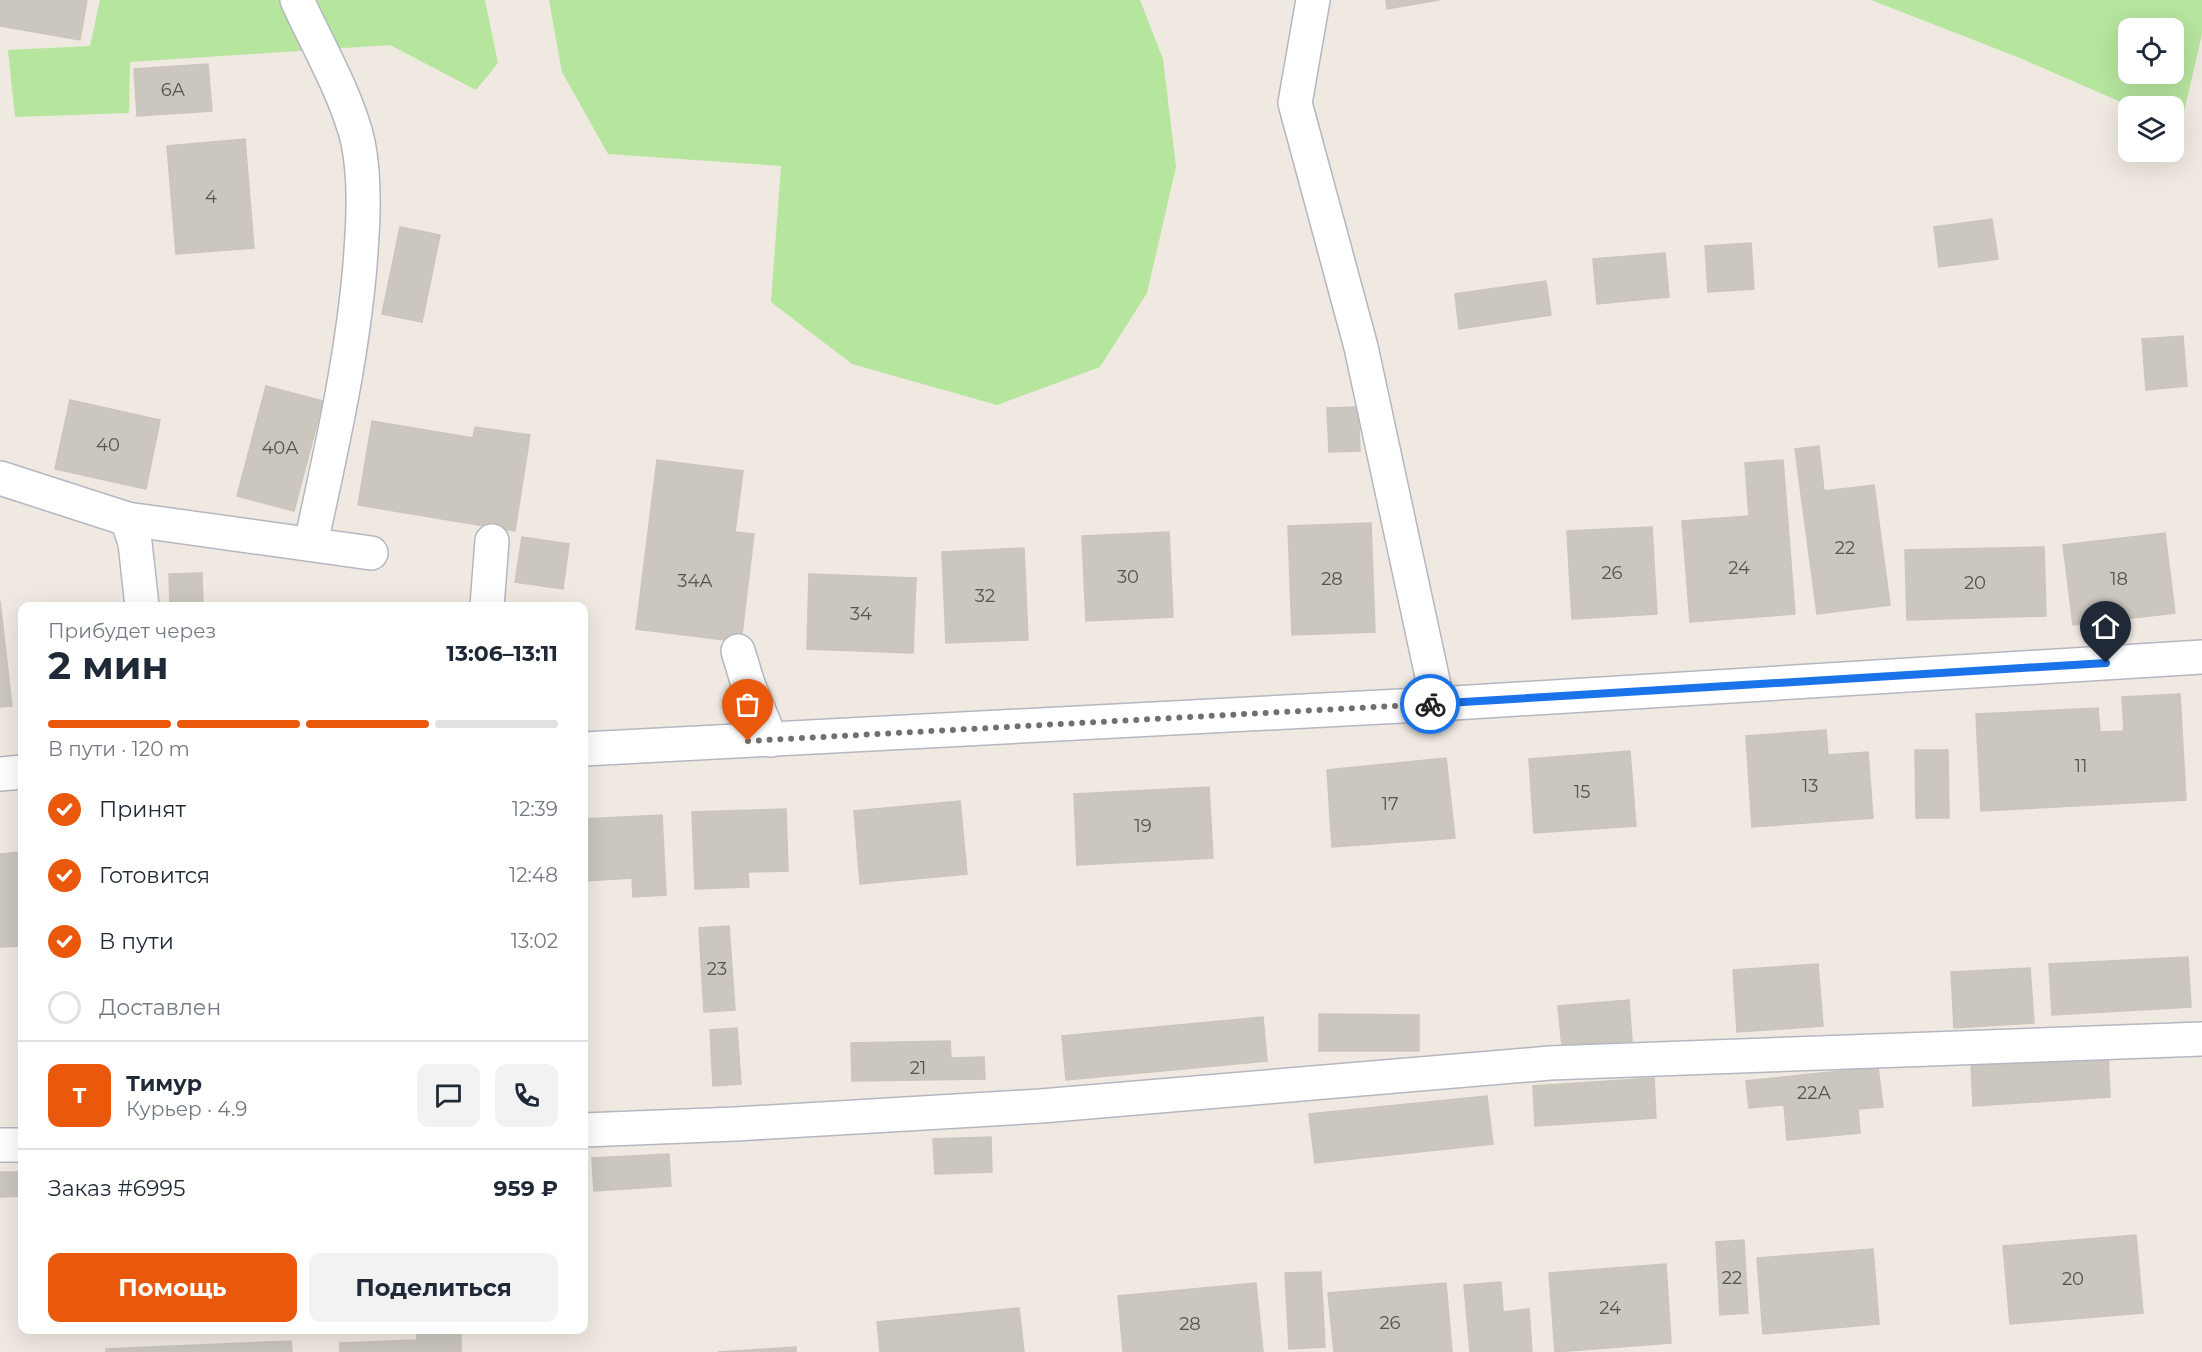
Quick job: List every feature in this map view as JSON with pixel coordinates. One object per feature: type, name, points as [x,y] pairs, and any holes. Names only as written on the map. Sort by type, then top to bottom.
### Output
[{"type":"street","points":[[297,0],[349,114],[358,143],[363,225],[355,324],[343,398],[311,543]]},
{"type":"street","points":[[1313,0],[1294,103],[1361,347],[1438,704]]},
{"type":"street","points":[[0,478],[127,519],[371,553]]},
{"type":"street","points":[[127,519],[135,543],[142,602]]},
{"type":"street","points":[[487,602],[492,541]]},
{"type":"street","points":[[738,651],[748,684],[771,740]]},
{"type":"street","points":[[588,749],[1438,704],[2202,657]]},
{"type":"street","points":[[0,774],[18,772]]},
{"type":"street","points":[[588,1130],[736,1124],[1041,1106],[1550,1063],[2202,1039]]},
{"type":"street","points":[[0,1145],[18,1145]]},
{"type":"green space","points":[[100,0],[485,0],[498,63],[476,90],[390,45],[130,62],[129,113],[15,117],[8,50],[90,46]]},
{"type":"green space","points":[[549,0],[1140,0],[1163,59],[1176,167],[1147,293],[1100,367],[997,405],[852,364],[771,302],[781,166],[608,154],[562,72]]},
{"type":"green space","points":[[1871,0],[2202,0],[2202,34],[2184,112],[2184,96],[2118,96],[2118,101],[2020,58]]},
{"type":"building","points":[[0,0],[87,0],[80,40],[0,26]]},
{"type":"building","points":[[1386,0],[1439,0],[1387,9]]},
{"type":"building","points":[[208,64],[212,111],[137,116],[134,69]]},
{"type":"building","points":[[245,139],[254,248],[176,254],[167,146]]},
{"type":"building","points":[[1992,219],[1998,259],[1939,267],[1934,227]]},
{"type":"building","points":[[400,227],[440,235],[422,322],[382,314]]},
{"type":"building","points":[[1751,243],[1754,289],[1708,292],[1705,246]]},
{"type":"building","points":[[1665,253],[1669,297],[1597,304],[1593,259]]},
{"type":"building","points":[[1546,281],[1551,315],[1459,329],[1455,294]]},
{"type":"building","points":[[2183,336],[2187,386],[2146,390],[2142,339]]},
{"type":"building","points":[[266,386],[323,401],[294,511],[237,496]]},
{"type":"building","points":[[70,400],[160,420],[146,489],[55,469]]},
{"type":"building","points":[[1358,407],[1360,451],[1329,452],[1327,408]]},
{"type":"building","points":[[372,421],[473,438],[475,427],[530,435],[515,531],[358,505]]},
{"type":"building","points":[[1819,446],[1824,491],[1874,485],[1890,605],[1817,614],[1795,449]]},
{"type":"building","points":[[657,460],[743,471],[735,532],[754,534],[741,642],[636,629]]},
{"type":"building","points":[[1783,460],[1795,614],[1690,622],[1682,521],[1749,516],[1745,463]]},
{"type":"building","points":[[1371,523],[1375,632],[1292,635],[1288,526]]},
{"type":"building","points":[[1652,527],[1657,614],[1572,619],[1567,531]]},
{"type":"building","points":[[1169,532],[1173,617],[1086,621],[1082,536]]},
{"type":"building","points":[[2165,533],[2175,613],[2073,625],[2063,545]]},
{"type":"building","points":[[522,537],[569,544],[563,589],[515,582]]},
{"type":"building","points":[[2044,547],[2046,616],[1907,620],[1905,550]]},
{"type":"building","points":[[1024,548],[1028,640],[946,643],[942,552]]},
{"type":"building","points":[[202,573],[203,602],[170,602],[169,574]]},
{"type":"building","points":[[809,574],[916,578],[913,653],[807,649]]},
{"type":"building","points":[[0,601],[12,706],[0,707]]},
{"type":"building","points":[[2180,694],[2186,800],[1981,811],[1976,714],[2098,708],[2100,732],[2124,731],[2122,697]]},
{"type":"building","points":[[1826,730],[1828,755],[1868,752],[1873,818],[1752,827],[1746,736]]},
{"type":"building","points":[[1915,750],[1948,750],[1949,818],[1916,818]]},
{"type":"building","points":[[1630,751],[1636,826],[1534,833],[1529,759]]},
{"type":"building","points":[[1446,758],[1455,838],[1332,847],[1327,770]]},
{"type":"building","points":[[1209,787],[1213,858],[1077,865],[1074,794]]},
{"type":"building","points":[[960,801],[967,874],[860,884],[854,811]]},
{"type":"building","points":[[786,809],[788,871],[748,872],[749,887],[695,889],[692,812]]},
{"type":"building","points":[[662,815],[666,895],[633,897],[632,878],[588,881],[588,819]]},
{"type":"building","points":[[18,852],[18,946],[0,947],[0,854]]},
{"type":"building","points":[[729,926],[735,1010],[704,1012],[699,928]]},
{"type":"building","points":[[2188,957],[2191,1007],[2052,1015],[2049,964]]},
{"type":"building","points":[[1818,964],[1823,1026],[1737,1032],[1733,970]]},
{"type":"building","points":[[2030,968],[2034,1023],[1954,1028],[1951,972]]},
{"type":"building","points":[[1629,1000],[1632,1041],[1562,1047],[1558,1006]]},
{"type":"building","points":[[1319,1014],[1419,1015],[1419,1051],[1319,1051]]},
{"type":"building","points":[[1263,1017],[1267,1061],[1066,1080],[1062,1036]]},
{"type":"building","points":[[737,1028],[741,1084],[713,1086],[710,1030]]},
{"type":"building","points":[[950,1041],[951,1058],[984,1057],[985,1079],[852,1081],[851,1043]]},
{"type":"building","points":[[2108,1053],[2110,1097],[1973,1106],[1971,1062]]},
{"type":"building","points":[[1878,1067],[1883,1107],[1858,1109],[1860,1133],[1787,1140],[1784,1105],[1749,1108],[1746,1081]]},
{"type":"building","points":[[1654,1078],[1656,1118],[1535,1126],[1533,1086]]},
{"type":"building","points":[[1487,1096],[1493,1144],[1315,1163],[1309,1114]]},
{"type":"building","points":[[991,1137],[992,1172],[935,1174],[933,1139]]},
{"type":"building","points":[[669,1154],[671,1186],[594,1191],[592,1158]]},
{"type":"building","points":[[0,1172],[18,1172],[18,1196],[0,1197]]},
{"type":"building","points":[[2136,1235],[2143,1313],[2010,1324],[2003,1246]]},
{"type":"building","points":[[1744,1240],[1748,1313],[1720,1315],[1716,1242]]},
{"type":"building","points":[[1873,1249],[1879,1324],[1763,1334],[1757,1258]]},
{"type":"building","points":[[1666,1264],[1671,1343],[1555,1352],[1549,1273]]},
{"type":"building","points":[[1321,1272],[1325,1347],[1289,1349],[1285,1273]]},
{"type":"building","points":[[1501,1282],[1503,1312],[1529,1309],[1532,1352],[1470,1352],[1464,1285]]},
{"type":"building","points":[[1256,1283],[1263,1352],[1123,1352],[1118,1296]]},
{"type":"building","points":[[1446,1283],[1452,1352],[1334,1352],[1328,1293]]},
{"type":"building","points":[[1019,1308],[1024,1352],[880,1352],[877,1322]]},
{"type":"building","points":[[416,1334],[461,1334],[461,1352],[340,1352],[340,1343],[417,1340]]},
{"type":"building","points":[[291,1341],[292,1352],[106,1352],[106,1349]]},
{"type":"building","points":[[796,1347],[796,1352],[718,1352]]},
{"type":"way so far","points":[[748,741],[1430,704]]},
{"type":"route","points":[[1430,704],[2106,663]]}]
